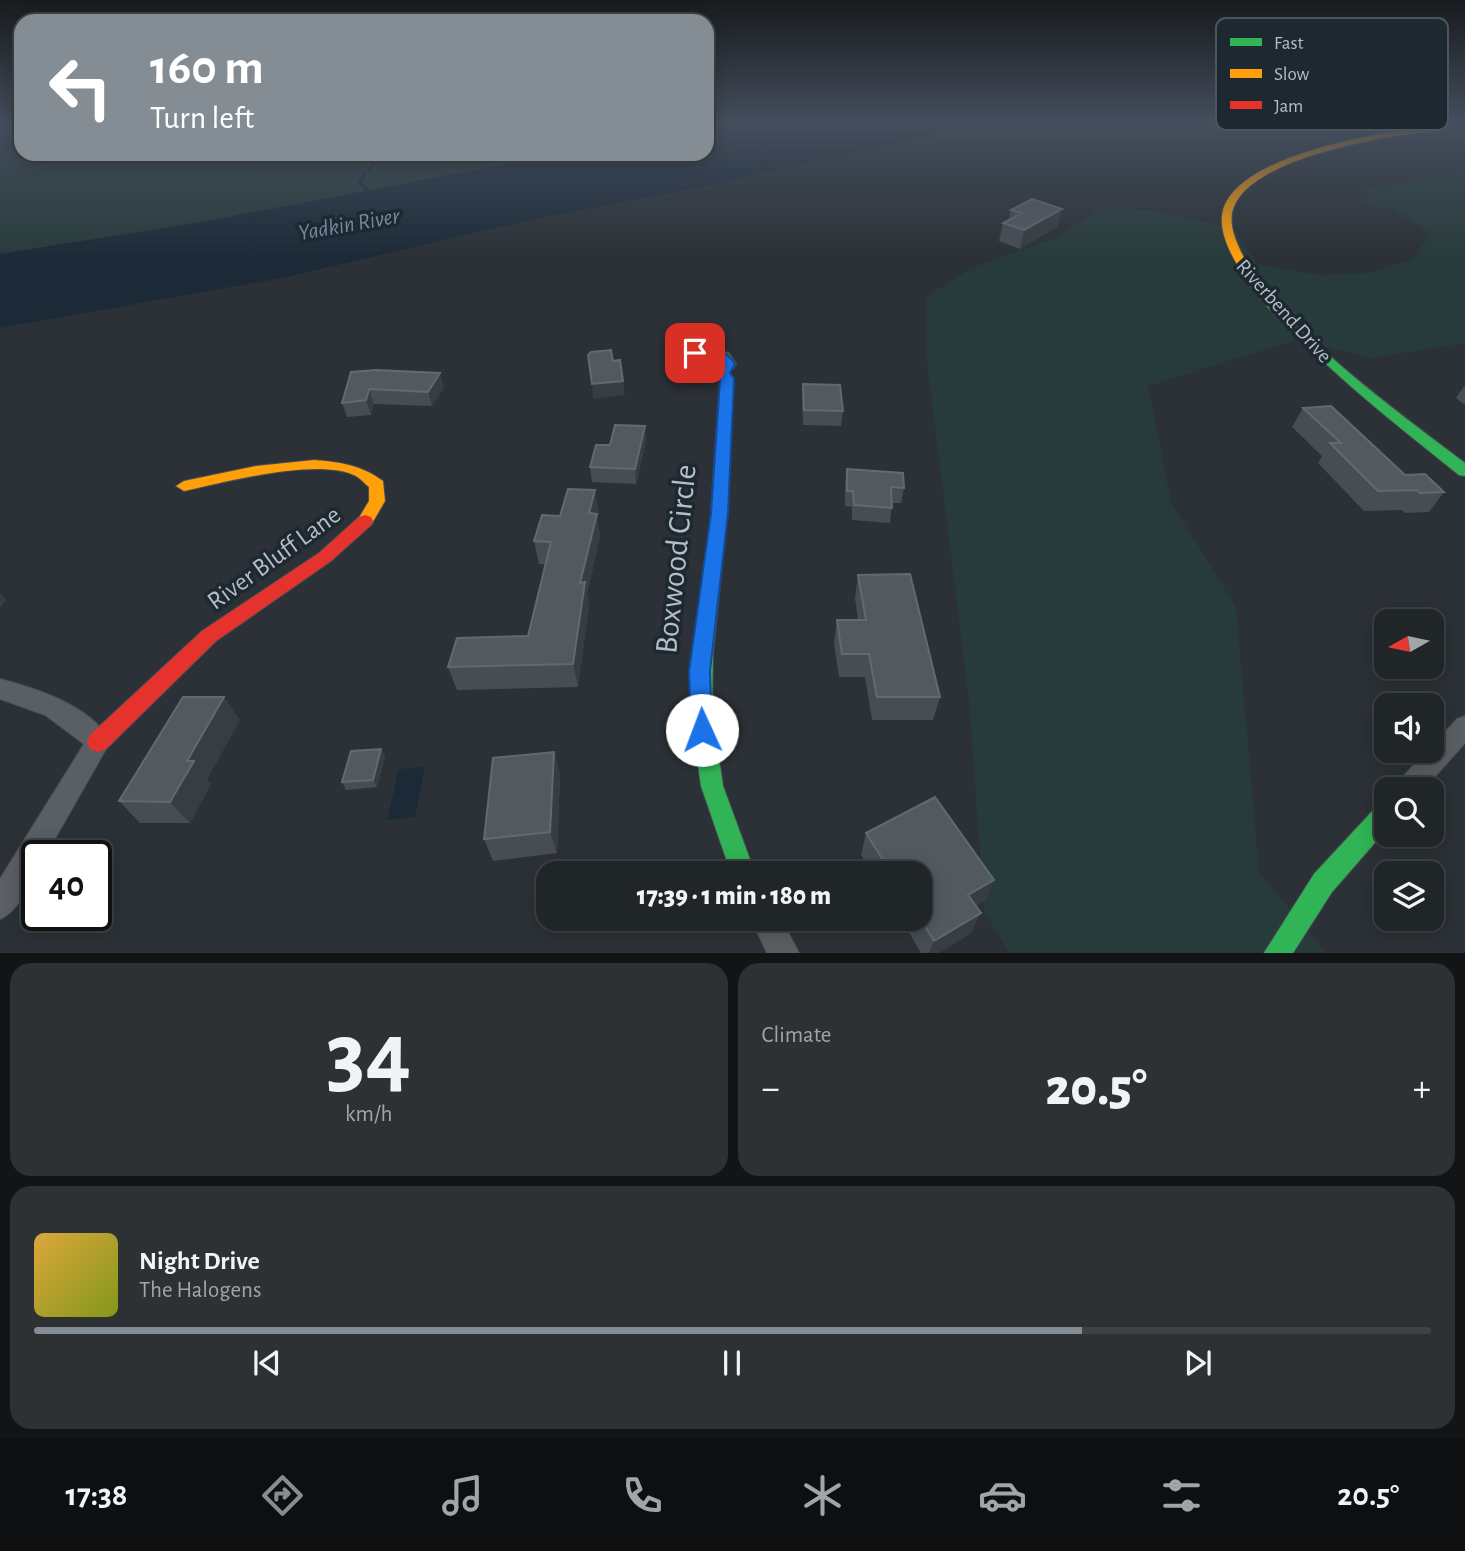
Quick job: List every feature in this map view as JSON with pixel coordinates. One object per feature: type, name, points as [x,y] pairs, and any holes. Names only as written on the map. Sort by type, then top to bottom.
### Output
[{"type":"street","name":"Riverbend Drive","points":[[1273,169],[1232,201],[1226,214],[1224,231],[1231,249],[1246,272],[1291,324],[1336,368],[1415,435],[1463,468]]},
{"type":"street","name":"Boxwood Circle","points":[[723,373],[727,379],[720,513],[699,671],[702,730],[709,780],[738,861]]},
{"type":"street","name":"River Bluff Lane","points":[[98,743],[176,664],[211,634],[349,537],[369,517],[379,495],[373,480],[355,470],[323,464],[244,474],[184,486]]},
{"type":"street","points":[[0,689],[34,697],[68,716],[98,743],[0,905]]},
{"type":"street","points":[[1419,777],[1465,726]]},
{"type":"street","points":[[1277,953],[1323,883],[1374,826]]},
{"type":"street","points":[[771,931],[783,953]]},
{"type":"shaded area","points":[[0,169],[479,169],[208,221],[0,254]]},
{"type":"shaded area","points":[[1465,173],[1465,343],[1371,358],[1295,340],[1148,386],[1171,502],[1236,607],[1259,872],[1326,952],[1009,952],[984,911],[969,699],[927,362],[926,297],[970,269],[1055,238],[1099,209],[1153,210],[1233,228],[1258,265],[1320,275],[1367,273],[1414,259],[1430,233],[1389,207],[1381,209],[1360,201],[1373,197],[1361,190]]},
{"type":"water","name":"Yadkin River","points":[[479,169],[781,169],[538,218],[282,278],[0,328],[0,254],[208,221]]},
{"type":"water","points":[[425,767],[415,817],[387,820],[399,769]]},
{"type":"building","points":[[1032,199],[1062,209],[1024,230],[1003,223],[1022,213],[1011,210]]},
{"type":"building","points":[[611,350],[613,361],[620,360],[623,381],[592,384],[588,355],[591,352]]},
{"type":"building","points":[[376,370],[440,373],[428,392],[369,389],[366,400],[342,403],[351,372]]},
{"type":"building","points":[[803,384],[840,385],[843,411],[804,410]]},
{"type":"building","points":[[1331,406],[1405,475],[1425,474],[1444,492],[1378,491],[1330,443],[1341,443],[1303,408]]},
{"type":"building","points":[[615,425],[645,426],[635,469],[590,467],[596,445],[610,445]]},
{"type":"building","points":[[847,469],[903,473],[904,488],[891,487],[892,508],[854,505],[853,491],[847,491]]},
{"type":"building","points":[[568,489],[595,490],[589,513],[597,514],[580,583],[585,582],[573,664],[448,667],[457,638],[528,636],[551,542],[534,541],[542,515],[560,516]]},
{"type":"building","points":[[910,574],[940,697],[877,697],[869,654],[842,654],[837,620],[866,620],[858,575]]},
{"type":"building","points":[[183,697],[224,697],[187,761],[194,761],[170,802],[119,801]]},
{"type":"building","points":[[381,749],[373,780],[342,782],[351,751]]},
{"type":"building","points":[[554,752],[550,832],[484,839],[493,758]]},
{"type":"building","points":[[935,797],[994,880],[968,895],[981,913],[934,941],[928,931],[932,931],[932,861],[884,861],[866,833]]},
{"type":"waterway","points":[[364,175],[360,183],[372,195]]},
{"type":"traffic: fast","points":[[1242,264],[1265,297],[1313,346],[1376,401],[1465,471]]},
{"type":"traffic: fast","points":[[723,373],[727,379],[718,527],[703,653],[701,710],[712,786],[739,861]]},
{"type":"traffic: fast","points":[[1277,953],[1323,883],[1374,826]]},
{"type":"traffic: slow","points":[[1242,264],[1229,234],[1228,211],[1246,185],[1270,169]]},
{"type":"traffic: slow","points":[[184,486],[285,467],[340,467],[362,473],[377,485],[377,501],[365,521]]},
{"type":"traffic: jam","points":[[98,742],[209,636],[325,557],[365,521]]},
{"type":"route","points":[[695,353],[718,354],[724,356],[729,364],[723,373],[727,379],[720,513],[711,598],[699,671],[702,730]]}]
